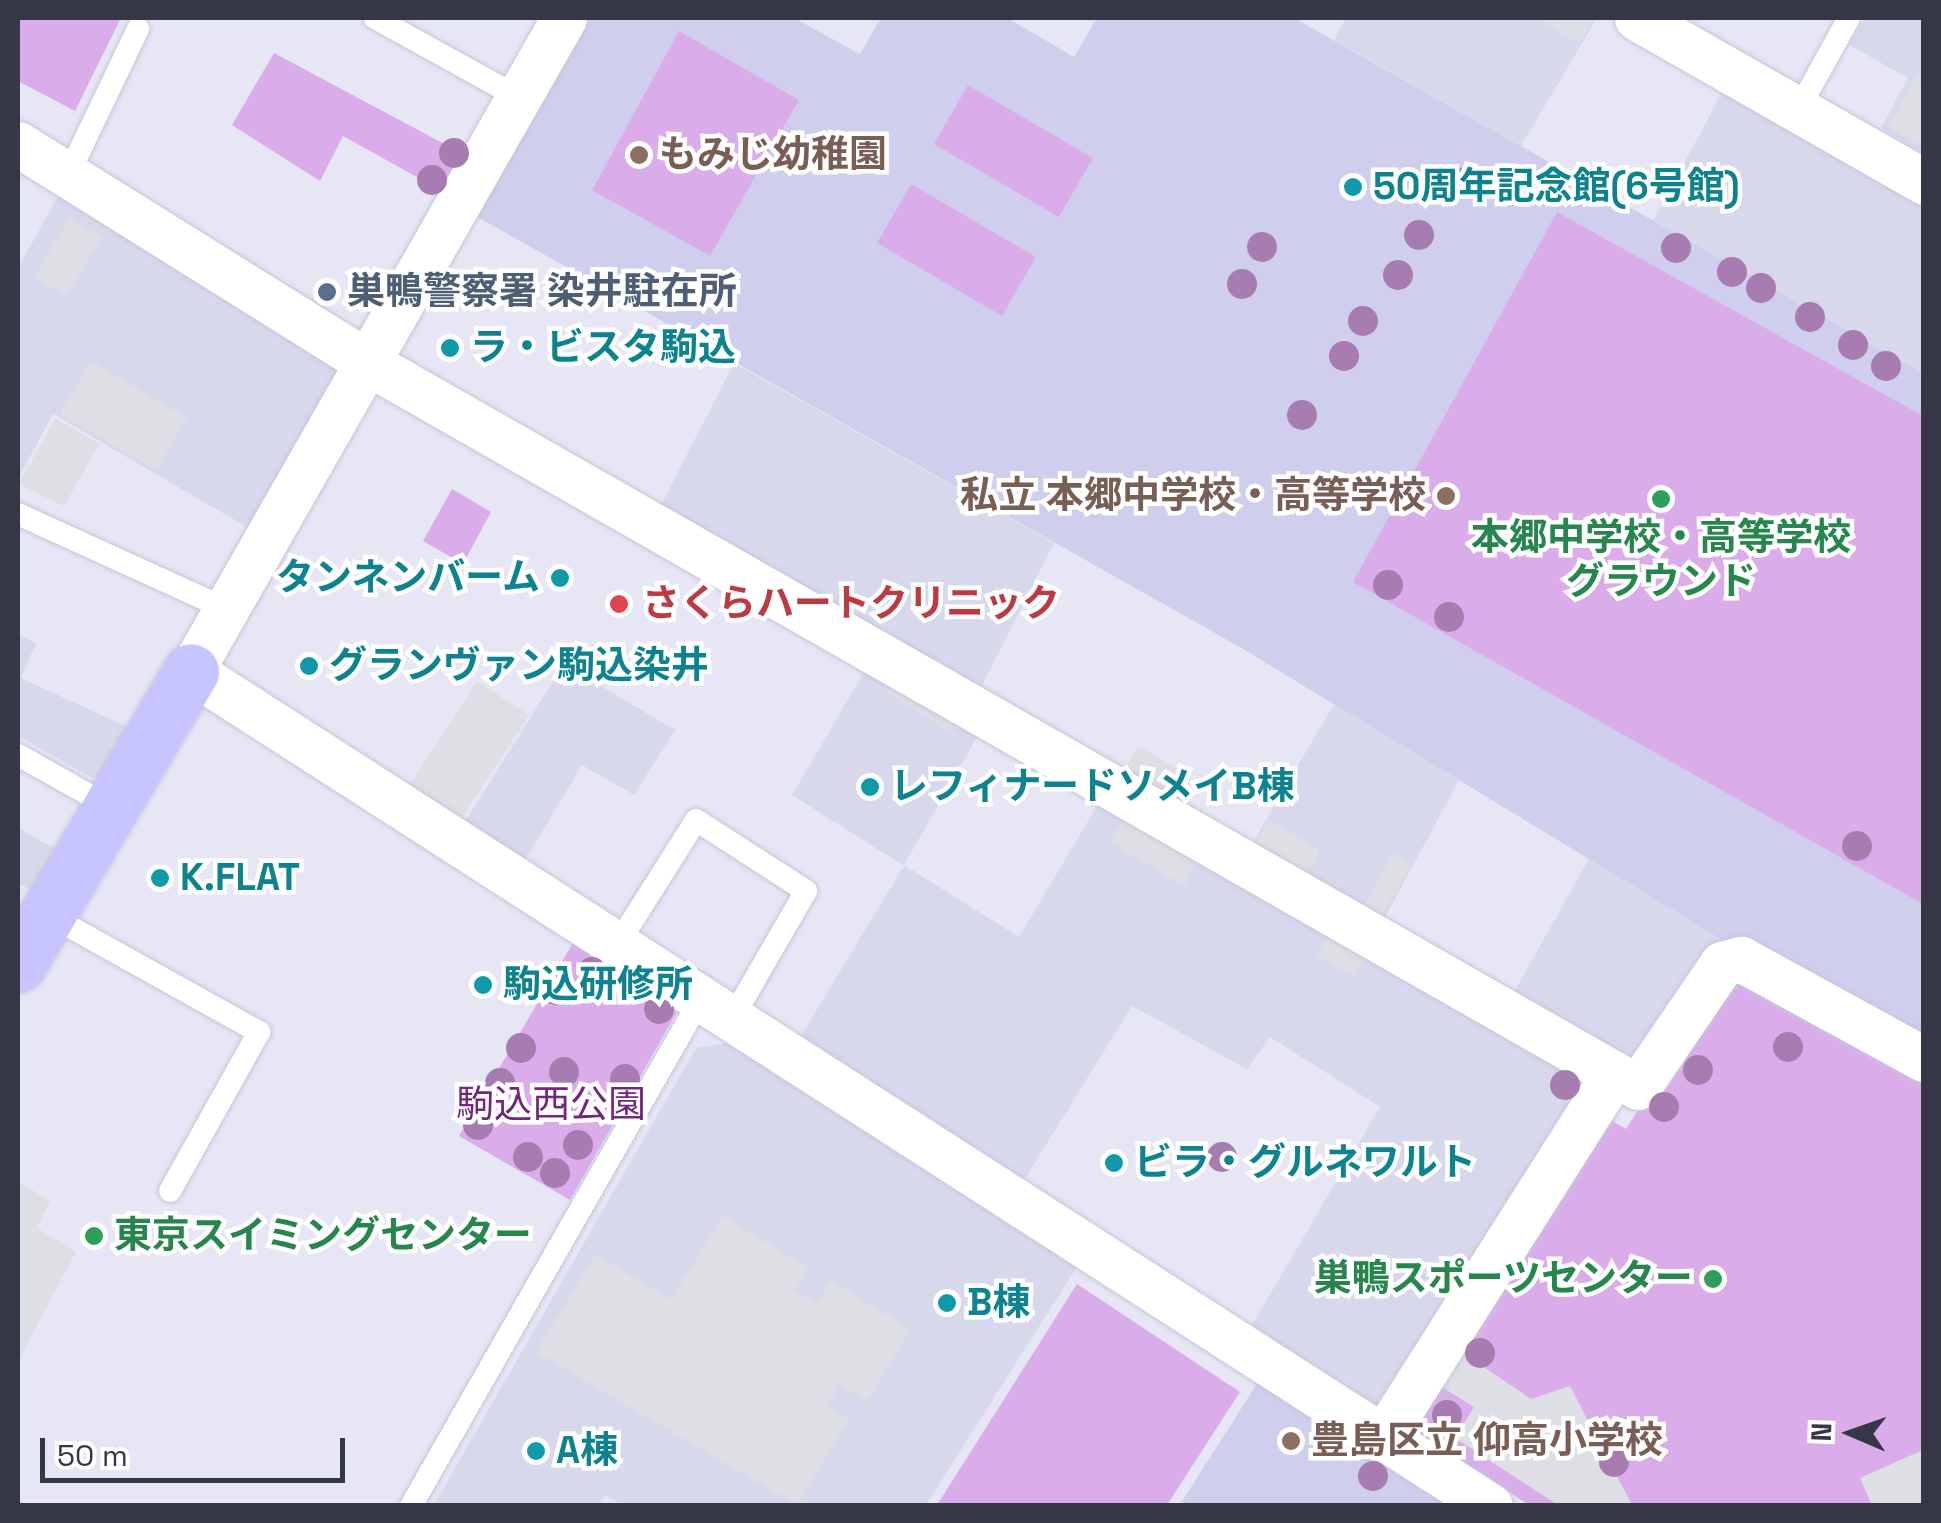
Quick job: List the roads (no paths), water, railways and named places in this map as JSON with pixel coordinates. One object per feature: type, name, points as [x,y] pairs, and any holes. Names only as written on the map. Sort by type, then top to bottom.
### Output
[{"type":"street","points":[[18,964],[226,609],[283,480],[367,362],[564,18]]},
{"type":"street","points":[[1637,18],[1924,182]]},
{"type":"street","points":[[18,144],[367,362],[1638,1087],[1722,964],[1742,958],[1924,1059]]},
{"type":"street","points":[[191,671],[718,1005],[1490,1506]]},
{"type":"street","points":[[1384,1436],[1614,1074]]},
{"type":"lane","points":[[375,18],[518,96]]},
{"type":"lane","points":[[1798,110],[1850,18]]},
{"type":"lane","points":[[69,173],[138,29]]},
{"type":"lane","points":[[18,514],[226,609]]},
{"type":"lane","points":[[18,755],[110,806]]},
{"type":"lane","points":[[411,1506],[718,1005],[806,890],[696,820],[619,942]]},
{"type":"lane","points":[[47,914],[259,1032],[170,1191]]},
{"type":"place","name":"もみじ幼稚園","points":[[639,155]]},
{"type":"place","name":"50周年記念館(6号館)","points":[[1353,187]]},
{"type":"place","name":"巣鴨警察署 染井駐在所","points":[[327,292]]},
{"type":"place","name":"ラ・ビスタ駒込","points":[[450,348]]},
{"type":"place","name":"私立 本郷中学校・高等学校","points":[[1446,496]]},
{"type":"place","name":"本郷中学校・高等学校 グラウンド","points":[[1661,499]]},
{"type":"place","name":"タンネンバーム","points":[[560,578]]},
{"type":"place","name":"さくらハートクリニック","points":[[619,604]]},
{"type":"place","name":"グランヴァン駒込染井","points":[[309,666]]},
{"type":"place","name":"レフィナードソメイB棟","points":[[870,787]]},
{"type":"place","name":"K.FLAT","points":[[160,878]]},
{"type":"place","name":"駒込研修所","points":[[483,985]]},
{"type":"place","name":"ビラ・グルネワルト","points":[[1114,1163]]},
{"type":"place","name":"東京スイミングセンター","points":[[94,1236]]},
{"type":"place","name":"巣鴨スポーツセンター","points":[[1713,1279]]},
{"type":"place","name":"B棟","points":[[947,1303]]},
{"type":"place","name":"豊島区立 仰高小学校","points":[[1291,1441]]},
{"type":"place","name":"A棟","points":[[536,1451]]},
{"type":"park label","name":"駒込西公園","points":[[551,1105]]}]
